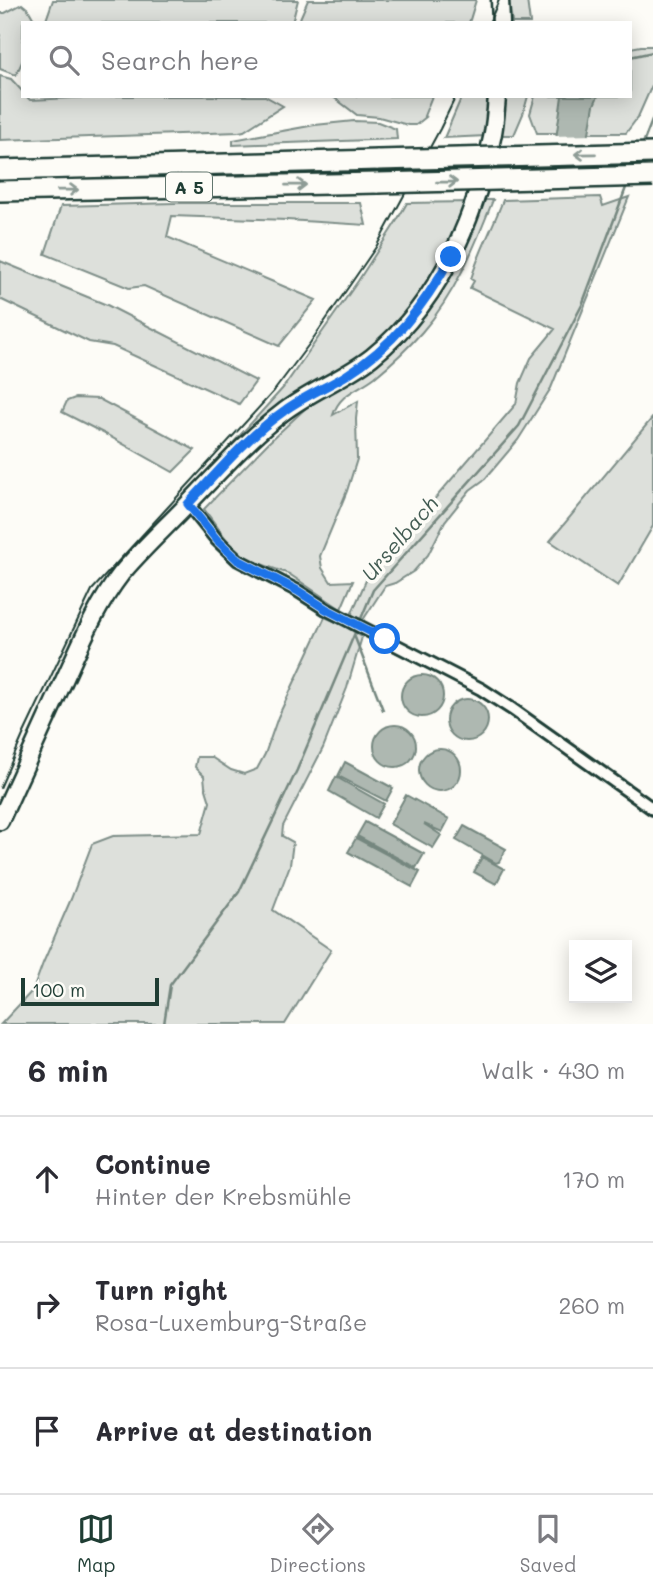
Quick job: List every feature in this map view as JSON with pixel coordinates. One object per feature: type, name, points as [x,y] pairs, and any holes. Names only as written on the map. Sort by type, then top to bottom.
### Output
[{"type":"highway","name":"A 5","points":[[0,170],[653,153]]},
{"type":"highway","name":"A 5","points":[[0,191],[653,176]]},
{"type":"main road","points":[[500,0],[501,21]]},
{"type":"main road","points":[[0,821],[84,636],[120,576],[259,431],[285,410],[371,358],[417,312],[435,286],[451,257],[474,203],[493,136],[497,98]]},
{"type":"street","points":[[188,504],[217,540],[238,560],[481,689],[653,810]]},
{"type":"shaded area","points":[[53,0],[298,0],[293,21],[46,21]]},
{"type":"shaded area","points":[[308,0],[476,0],[470,21],[299,21]]},
{"type":"shaded area","points":[[509,0],[527,0],[530,21],[512,21]]},
{"type":"shaded area","points":[[22,4],[35,21],[21,21],[21,64],[16,75],[0,69],[0,13]]},
{"type":"shaded area","points":[[653,46],[653,83],[638,117],[626,133],[537,133],[530,114],[534,98],[632,98],[632,48]]},
{"type":"shaded area","points":[[0,76],[11,79],[21,90],[21,98],[30,100],[269,98],[283,106],[239,132],[0,140]]},
{"type":"shaded area","points":[[335,98],[431,98],[424,116],[426,117],[416,125],[357,115]]},
{"type":"shaded area","points":[[461,98],[492,98],[486,136],[444,138]]},
{"type":"shaded area","points":[[505,98],[527,98],[514,135],[499,135]]},
{"type":"shaded area","points":[[562,98],[597,98],[582,172],[555,146]]},
{"type":"shaded area","points":[[354,121],[378,122],[396,129],[397,139],[233,145],[233,140]]},
{"type":"shaded area","points":[[600,197],[603,206],[629,197],[551,388],[518,440],[485,479],[470,490],[445,521],[428,555],[414,571],[385,586],[363,620],[351,615],[367,578],[516,404],[520,383],[531,358],[555,329],[470,288],[478,259],[503,200]]},
{"type":"shaded area","points":[[480,200],[493,200],[454,286],[434,318],[405,350],[375,377],[345,397],[333,415],[358,401],[357,459],[320,556],[322,568],[331,582],[353,581],[341,609],[289,574],[239,556],[204,509],[308,406],[378,361]]},
{"type":"shaded area","points":[[467,202],[430,284],[391,333],[174,510],[172,507],[283,388],[358,281],[407,203]]},
{"type":"shaded area","points":[[361,203],[366,225],[172,216],[167,237],[316,300],[279,346],[144,286],[129,288],[45,254],[61,206]]},
{"type":"shaded area","points":[[0,261],[107,305],[256,381],[239,404],[113,346],[89,342],[0,299]]},
{"type":"shaded area","points":[[75,398],[99,399],[195,450],[173,472],[62,412],[67,401]]},
{"type":"shaded area","points":[[653,417],[653,526],[618,586],[550,541]]},
{"type":"shaded area","points":[[325,617],[362,637],[347,688],[323,748],[283,826],[282,836],[293,842],[290,865],[273,910],[331,950],[285,1024],[1,1024],[33,990],[92,844],[113,836],[201,834],[210,802],[204,776],[195,767],[197,757],[211,757],[231,770],[244,774],[257,769]]},
{"type":"shaded area","points":[[422,675],[437,681],[443,696],[437,711],[422,717],[407,711],[401,696],[407,681]]},
{"type":"shaded area","points":[[467,699],[482,705],[488,720],[482,735],[467,741],[452,735],[446,720],[452,705]]},
{"type":"shaded area","points":[[395,725],[410,731],[416,746],[410,761],[395,767],[380,761],[374,746],[380,731]]},
{"type":"shaded area","points":[[440,749],[455,755],[461,770],[455,785],[440,791],[425,785],[419,770],[425,755]]},
{"type":"shaded area","points":[[345,762],[393,788],[386,801],[338,776]]},
{"type":"shaded area","points":[[336,777],[384,804],[376,818],[329,791]]},
{"type":"shaded area","points":[[406,795],[449,819],[442,832],[424,824],[441,835],[433,848],[390,824]]},
{"type":"shaded area","points":[[365,822],[424,854],[416,868],[357,836]]},
{"type":"shaded area","points":[[464,826],[506,849],[499,862],[496,863],[456,840]]},
{"type":"shaded area","points":[[356,838],[420,872],[412,887],[348,852]]},
{"type":"shaded area","points":[[482,857],[504,869],[496,884],[474,872]]},
{"type":"pier","points":[[593,135],[585,173],[564,178],[551,147],[552,136]]},
{"type":"waterway","points":[[632,57],[653,52]]},
{"type":"waterway","name":"Urselbach","points":[[642,146],[653,118]]},
{"type":"waterway","name":"Urselbach","points":[[360,621],[373,590],[519,426],[582,305],[627,185]]},
{"type":"waterway","name":"Urselbach","points":[[164,1024],[170,985],[239,892],[297,770],[357,628]]},
{"type":"waterway","points":[[354,635],[383,710]]},
{"type":"tram line","points":[[490,21],[499,0]]},
{"type":"tram line","points":[[0,788],[92,590],[274,391],[310,343],[376,247],[455,98]]},
{"type":"route","points":[[385,639],[238,560],[225,549],[188,504],[259,431],[285,410],[371,358],[393,338],[417,312],[451,257]]}]
